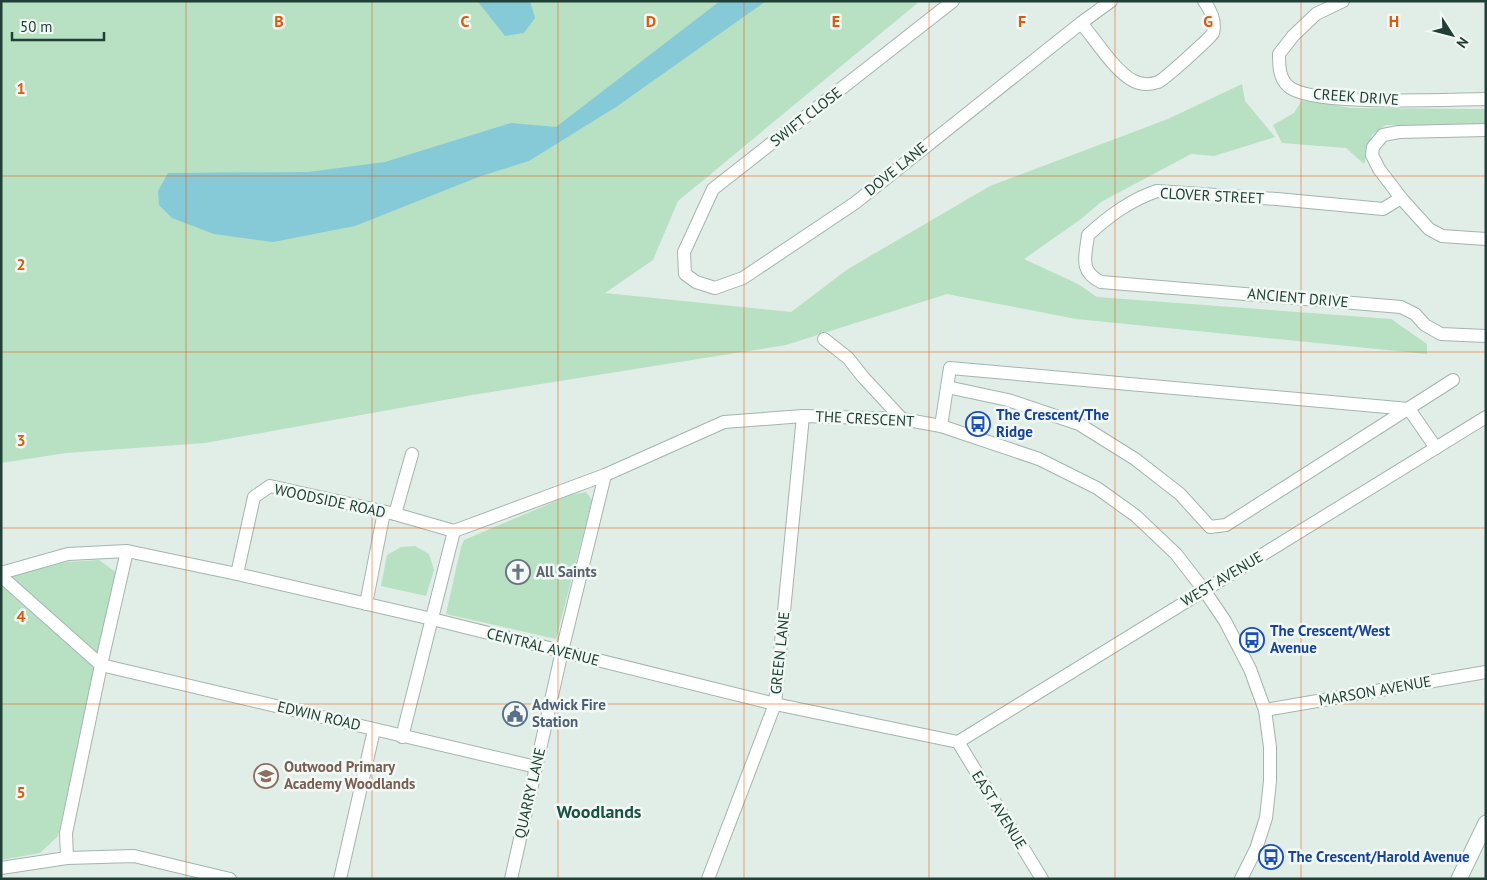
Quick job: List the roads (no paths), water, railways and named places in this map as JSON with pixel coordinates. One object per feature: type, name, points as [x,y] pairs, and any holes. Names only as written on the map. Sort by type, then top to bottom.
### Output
[{"type":"street","name":"SWIFT CLOSE","points":[[684,252],[713,189],[953,1]]},
{"type":"street","name":"DOVE LANE","points":[[684,252],[686,274],[696,282],[715,288],[743,278],[855,202],[1111,1]]},
{"type":"street","points":[[1081,23],[1116,67],[1132,80],[1146,85],[1160,82],[1212,36],[1214,24],[1210,10],[1204,1]]},
{"type":"street","name":"CREEK DRIVE","points":[[1343,1],[1316,14],[1293,36],[1279,54],[1279,72],[1287,86],[1296,92],[1332,98],[1377,100],[1486,99]]},
{"type":"street","points":[[1486,130],[1399,132],[1383,135],[1373,147],[1372,155],[1401,198],[1429,230],[1442,236],[1486,239]]},
{"type":"street","name":"CLOVER STREET","points":[[1101,282],[1091,277],[1084,265],[1088,234],[1111,214],[1141,196],[1157,191],[1277,199],[1383,209],[1401,198]]},
{"type":"street","name":"ANCIENT DRIVE","points":[[1101,282],[1402,307],[1415,314],[1424,325],[1441,334],[1486,336]]},
{"type":"street","points":[[824,338],[848,358],[902,419]]},
{"type":"street","points":[[941,426],[950,368],[1410,409]]},
{"type":"street","points":[[946,387],[1008,400],[1080,424],[1135,459],[1180,494],[1210,527],[1226,526],[1453,380]]},
{"type":"street","points":[[1410,409],[1436,448]]},
{"type":"street","name":"THE CRESCENT","points":[[454,531],[605,474],[724,422],[802,416],[902,419],[941,426],[1039,460],[1097,488],[1136,516],[1176,554],[1225,621],[1250,669],[1265,710],[1270,747],[1270,781],[1266,818],[1256,849],[1241,879]]},
{"type":"street","name":"GREEN LANE","points":[[708,879],[775,704],[802,416]]},
{"type":"street","name":"WEST AVENUE","points":[[958,742],[1486,418]]},
{"type":"street","points":[[366,604],[390,513],[412,454]]},
{"type":"street","name":"QUARRY LANE","points":[[511,879],[562,651],[605,474]]},
{"type":"street","name":"WOODSIDE ROAD","points":[[237,574],[254,496],[270,486],[390,513],[454,531]]},
{"type":"street","points":[[402,736],[454,531]]},
{"type":"street","points":[[67,858],[66,833],[127,551]]},
{"type":"street","name":"CENTRAL AVENUE","points":[[1,574],[68,554],[127,551],[432,619],[775,704],[958,742]]},
{"type":"street","points":[[1,574],[101,665]]},
{"type":"street","name":"EDWIN ROAD","points":[[101,665],[536,767]]},
{"type":"street","name":"MARSON AVENUE","points":[[1265,710],[1486,672]]},
{"type":"street","points":[[340,879],[374,730]]},
{"type":"street","name":"EAST AVENUE","points":[[958,742],[1042,879]]},
{"type":"street","points":[[1458,879],[1486,823]]},
{"type":"street","points":[[1,868],[67,858],[134,856],[230,879]]},
{"type":"water","points":[[480,1],[530,1],[535,18],[524,33],[505,36],[479,3]]},
{"type":"water","points":[[720,1],[766,1],[616,107],[529,161],[481,176],[355,226],[273,242],[214,234],[172,218],[159,205],[158,191],[168,173],[308,172],[385,162],[511,123],[556,127]]},
{"type":"place","name":"The Crescent/The Ridge","points":[[978,424]]},
{"type":"place","name":"All Saints","points":[[518,572]]},
{"type":"place","name":"The Crescent/West Avenue","points":[[1252,640]]},
{"type":"place","name":"Adwick Fire Station","points":[[515,714]]},
{"type":"place","name":"Outwood Primary Academy Woodlands","points":[[266,776]]},
{"type":"place","name":"The Crescent/Harold Avenue","points":[[1271,857]]},
{"type":"district","name":"Woodlands","points":[[599,812]]}]
